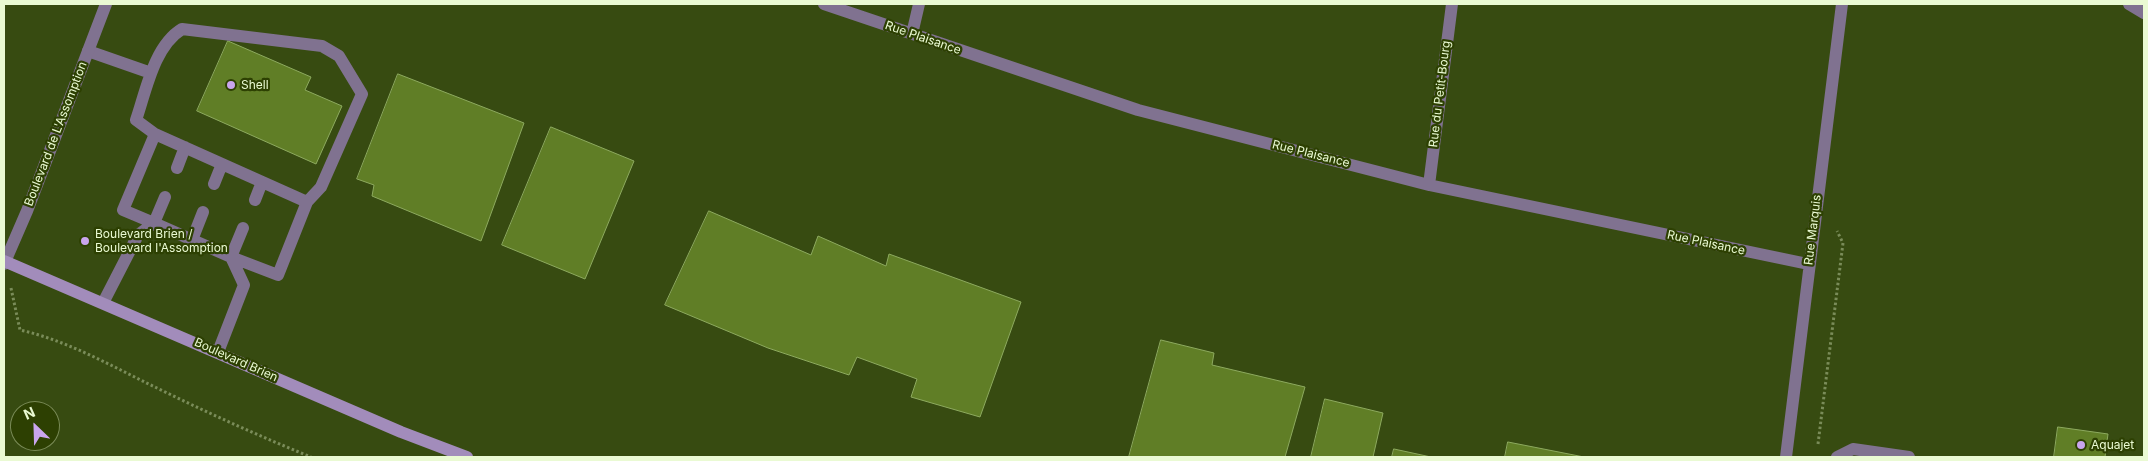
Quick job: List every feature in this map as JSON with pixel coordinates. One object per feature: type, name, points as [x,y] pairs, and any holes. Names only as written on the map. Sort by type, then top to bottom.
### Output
[{"type":"main road","name":"Boulevard Brien","points":[[4,262],[218,352],[401,432],[467,457]]},
{"type":"street","name":"Boulevard de L'Assomption","points":[[4,262],[106,4]]},
{"type":"street","name":"Rue Plaisance","points":[[824,4],[1138,110],[1429,185],[1808,264]]},
{"type":"street","points":[[912,34],[919,4]]},
{"type":"street","name":"Rue du Petit-Bourg","points":[[1429,185],[1452,4]]},
{"type":"street","name":"Rue Marquis","points":[[1786,457],[1801,343],[1808,264],[1842,4]]},
{"type":"street","points":[[2129,4],[2144,13]]},
{"type":"street","points":[[155,134],[123,210],[278,276],[307,202],[321,187],[362,94],[339,56],[322,46],[182,29],[171,36],[151,73],[136,120],[155,134],[307,202]]},
{"type":"street","points":[[88,51],[151,73]]},
{"type":"street","points":[[177,168],[185,147]]},
{"type":"street","points":[[214,184],[222,164]]},
{"type":"street","points":[[255,200],[262,182]]},
{"type":"street","points":[[103,303],[138,235],[154,224],[165,197]]},
{"type":"street","points":[[192,240],[203,212]]},
{"type":"street","points":[[218,352],[244,285],[231,257],[243,228]]},
{"type":"street","points":[[1837,457],[1853,450],[1909,457]]},
{"type":"path","points":[[1818,448],[1843,243]]},
{"type":"path","points":[[4,262],[20,330],[43,335],[75,348],[183,401],[311,457]]},
{"type":"building","points":[[228,41],[311,77],[305,90],[342,106],[316,164],[197,111]]},
{"type":"building","points":[[398,74],[524,123],[481,241],[372,196],[374,185],[357,179]]},
{"type":"building","points":[[551,127],[634,161],[585,279],[502,245]]},
{"type":"building","points":[[709,211],[811,255],[818,236],[886,266],[889,254],[1021,302],[980,417],[911,397],[917,379],[857,357],[849,375],[768,348],[665,305]]},
{"type":"building","points":[[1161,340],[1214,353],[1212,365],[1305,387],[1285,457],[1129,457]]},
{"type":"building","points":[[1325,399],[1383,413],[1373,457],[1311,457]]},
{"type":"building","name":"Aquajet","points":[[2058,427],[2108,434],[2105,457],[2054,457]]},
{"type":"building","points":[[1508,442],[1584,457],[1505,457]]},
{"type":"building","points":[[1394,449],[1431,457],[1392,457]]},
{"type":"place","name":"Shell","points":[[231,85]]},
{"type":"place","name":"Boulevard Brien / Boulevard l'Assomption","points":[[85,241]]},
{"type":"place","name":"Aquajet","points":[[2081,445]]}]
